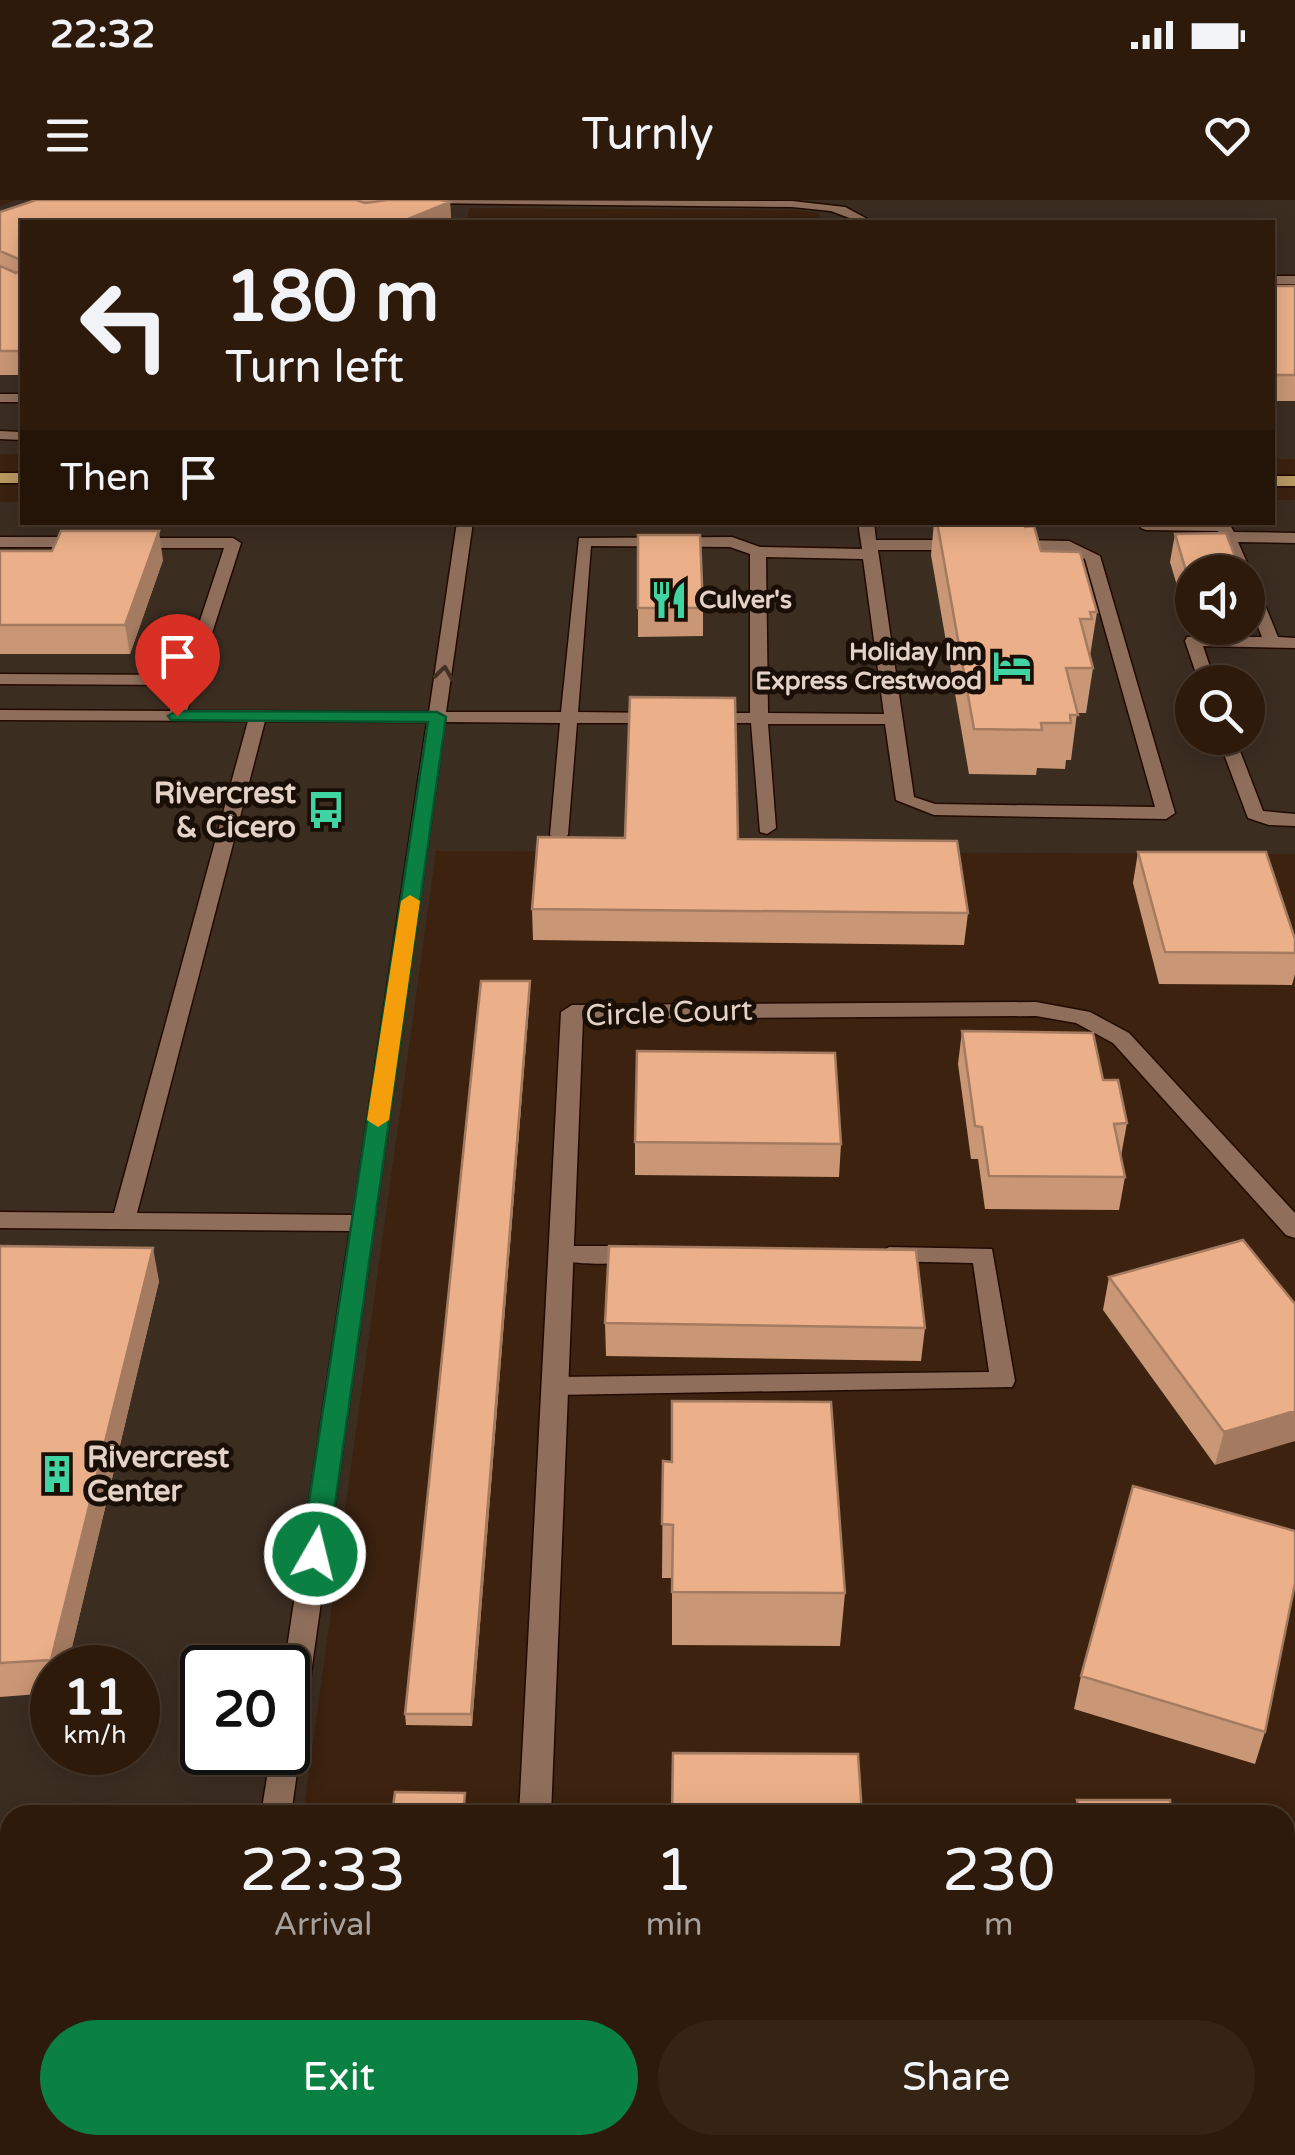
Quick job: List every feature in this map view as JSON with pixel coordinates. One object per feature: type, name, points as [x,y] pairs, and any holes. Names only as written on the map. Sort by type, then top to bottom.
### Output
[{"type":"street","name":"Circle Court","points":[[536,1805],[572,1012],[1036,1009],[1082,1017],[1122,1038],[1295,1229]]},
{"type":"lane","points":[[421,200],[792,204],[828,208],[863,220]]},
{"type":"lane","points":[[302,1645],[465,525]]},
{"type":"lane","points":[[558,835],[584,541],[732,542],[758,552],[870,550],[987,545],[1069,546],[1092,556],[1166,813],[934,808],[905,800],[893,719],[870,550],[866,525]]},
{"type":"lane","points":[[1146,525],[1225,528],[1295,538]]},
{"type":"lane","points":[[1225,528],[1236,555]]},
{"type":"lane","points":[[0,542],[97,542]]},
{"type":"lane","points":[[116,542],[232,543],[177,716]]},
{"type":"lane","points":[[758,552],[759,719],[767,828]]},
{"type":"lane","points":[[1265,625],[1272,642]]},
{"type":"lane","points":[[1202,665],[1193,641],[1295,643]]},
{"type":"lane","points":[[0,679],[188,680]]},
{"type":"lane","points":[[0,715],[893,719]]},
{"type":"lane","points":[[123,1221],[258,716]]},
{"type":"lane","points":[[1232,755],[1255,814],[1295,820]]},
{"type":"lane","points":[[0,1220],[364,1223]]},
{"type":"lane","points":[[561,1254],[658,1254]]},
{"type":"lane","points":[[555,1386],[1004,1381],[984,1255],[869,1255]]},
{"type":"lane","points":[[278,1805],[282,1775]]},
{"type":"shaded area","points":[[16,200],[1295,200],[1295,459],[1275,459],[1275,220],[820,220],[819,213],[792,210],[470,208],[467,220],[20,220],[20,454],[0,454],[0,206]]},
{"type":"shaded area","name":"Rivercrest Center","points":[[1275,500],[1295,500],[1295,854],[436,851],[310,1764],[310,1645],[180,1645],[180,1775],[309,1775],[304,1805],[0,1805],[0,502],[20,502],[20,525],[1275,525]]},
{"type":"building","points":[[36,200],[450,202],[406,220],[20,220],[20,260],[0,251],[0,212]]},
{"type":"building","points":[[0,266],[16,273],[20,271],[20,351],[0,351]]},
{"type":"building","points":[[1275,286],[1295,286],[1295,375],[1275,375]]},
{"type":"building","name":"Holiday Inn Express Crestwood","points":[[938,525],[1034,526],[1041,551],[1080,552],[1097,612],[1090,612],[1092,619],[1080,619],[1093,668],[1066,668],[1078,715],[1070,715],[1071,723],[1041,723],[1042,730],[974,729]]},
{"type":"building","points":[[61,531],[159,531],[125,625],[0,625],[0,551],[52,551]]},
{"type":"building","points":[[1226,533],[1234,555],[1181,555],[1175,534]]},
{"type":"building","name":"Culver's","points":[[638,535],[700,535],[703,608],[638,608]]},
{"type":"building","points":[[630,697],[735,698],[738,839],[957,841],[968,913],[532,909],[538,837],[625,838]]},
{"type":"building","points":[[1138,852],[1266,852],[1295,939],[1295,953],[1165,952]]},
{"type":"building","points":[[481,981],[530,981],[471,1714],[405,1714]]},
{"type":"building","points":[[962,1031],[1093,1033],[1103,1080],[1118,1080],[1127,1123],[1114,1124],[1125,1177],[989,1176],[982,1127],[975,1126]]},
{"type":"building","points":[[637,1051],[835,1053],[841,1144],[635,1142]]},
{"type":"building","points":[[1243,1240],[1295,1304],[1295,1411],[1224,1432],[1109,1277]]},
{"type":"building","name":"Rivercrest Center","points":[[0,1246],[153,1248],[55,1645],[30,1645],[30,1661],[0,1663]]},
{"type":"building","points":[[609,1246],[916,1250],[925,1328],[605,1323]]},
{"type":"building","points":[[672,1401],[831,1402],[845,1593],[672,1592],[673,1525],[662,1524],[663,1461],[672,1462]]},
{"type":"building","points":[[1133,1486],[1295,1531],[1295,1583],[1265,1732],[1081,1676]]},
{"type":"building","points":[[673,1753],[858,1754],[861,1805],[672,1805]]},
{"type":"building","points":[[395,1792],[465,1793],[464,1805],[393,1805]]},
{"type":"building","points":[[1077,1800],[1170,1800],[1170,1805],[1078,1805]]},
{"type":"slow traffic","points":[[378,1120],[410,901]]},
{"type":"place","name":"Culver's","points":[[669,600]]},
{"type":"place","name":"Holiday Inn Express Crestwood","points":[[1012,666]]},
{"type":"place","name":"Rivercrest & Cicero","points":[[326,810]]},
{"type":"place","name":"Rivercrest Center","points":[[57,1474]]},
{"type":"route","points":[[177,716],[437,717],[315,1554]]}]
